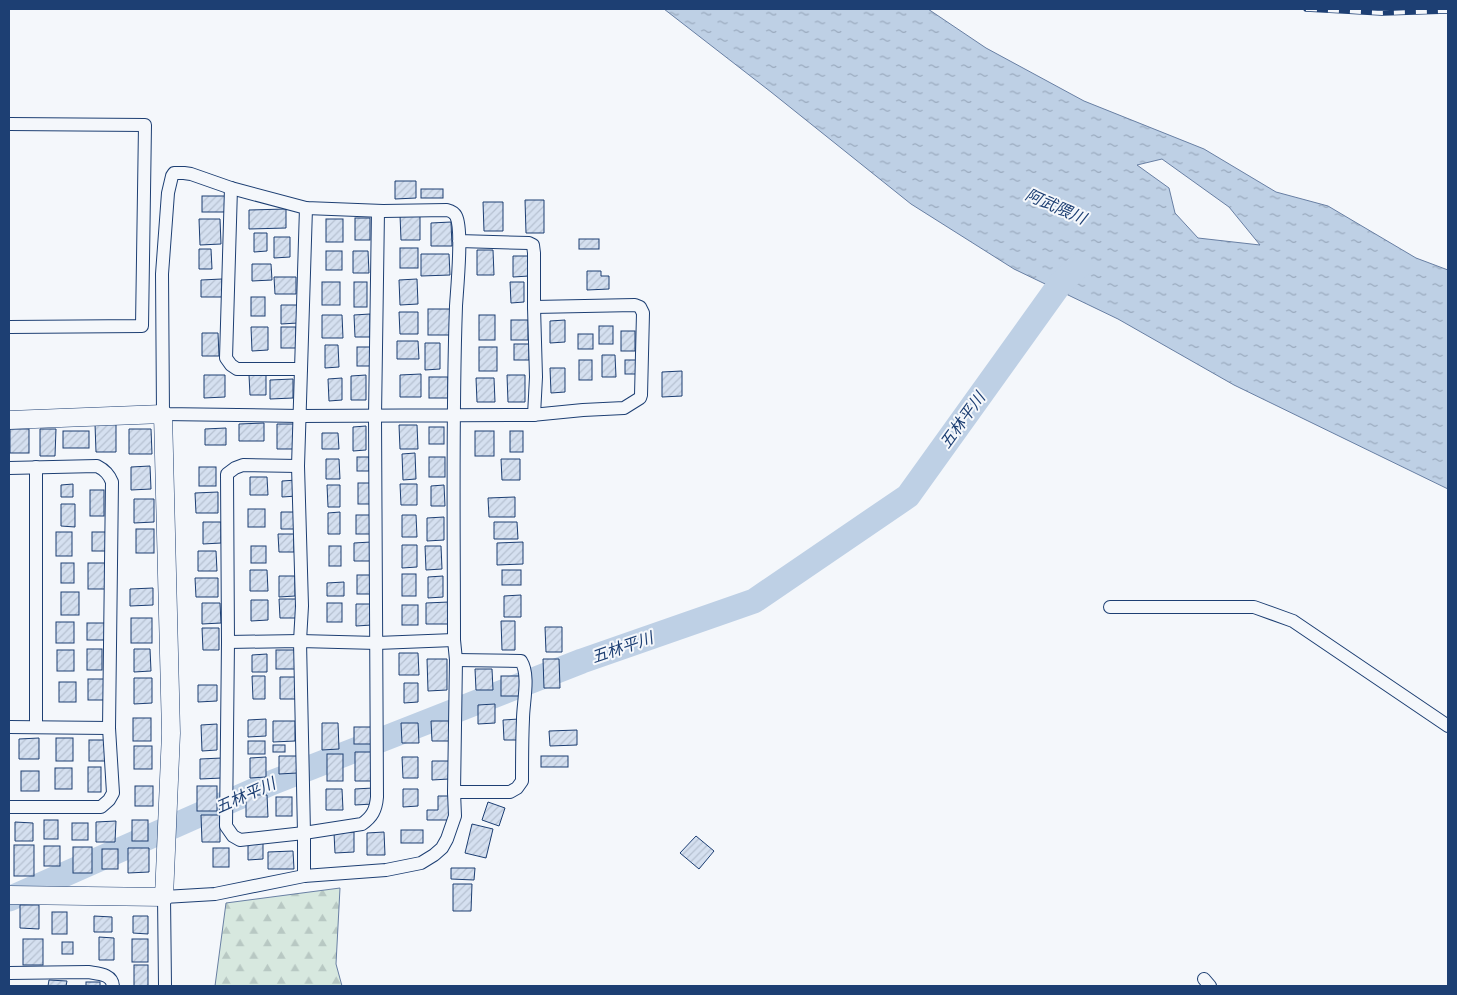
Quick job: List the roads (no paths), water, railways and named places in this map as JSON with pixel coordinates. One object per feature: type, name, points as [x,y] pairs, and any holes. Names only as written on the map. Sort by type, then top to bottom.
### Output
[{"type":"street","points":[[9,124],[145,125],[142,326],[9,327]]},
{"type":"street","points":[[9,896],[164,897],[215,894],[304,876],[386,870],[421,863],[442,848],[455,816],[454,416],[459,241],[457,217],[452,212],[436,210],[378,211],[306,208],[231,188],[184,172],[174,173],[172,176],[169,186],[162,274],[163,414],[171,733],[164,897],[165,986]]},
{"type":"street","points":[[231,188],[226,358],[237,369],[302,369]]},
{"type":"street","points":[[304,876],[300,640],[302,597],[298,466],[306,208]]},
{"type":"street","points":[[298,466],[243,465],[234,468],[227,474],[226,826],[233,836],[240,840],[362,824],[369,819],[376,808],[375,416],[378,211]]},
{"type":"street","points":[[459,241],[530,243],[533,245],[536,377],[534,415]]},
{"type":"street","points":[[9,420],[163,414],[300,416],[534,415],[624,408],[640,398],[643,313],[640,307],[635,305],[534,307]]},
{"type":"street","points":[[9,468],[97,466],[110,476],[112,482],[109,728],[113,793],[106,804],[101,807],[9,807]]},
{"type":"street","points":[[36,467],[36,727]]},
{"type":"street","points":[[1110,607],[1254,606],[1277,614],[1293,621],[1448,726]]},
{"type":"street","points":[[228,642],[454,640]]},
{"type":"street","points":[[454,792],[510,792],[517,788],[522,781],[525,687],[524,666],[521,661],[456,660]]},
{"type":"street","points":[[9,727],[109,728]]},
{"type":"street","points":[[9,973],[94,973],[111,978],[113,986]]},
{"type":"water","name":"阿武隈川","points":[[664,9],[928,9],[986,48],[1084,101],[1204,149],[1276,192],[1328,206],[1416,258],[1448,270],[1448,489],[1234,385],[1118,319],[1014,269],[911,204]],"holes":[[[1162,159],[1229,207],[1260,245],[1198,238],[1175,213],[1169,188],[1137,165]]]},
{"type":"waterway","name":"五林平川","points":[[9,899],[271,783],[582,661],[754,601],[908,496],[1060,284],[1080,265]]},
{"type":"railway","points":[[1306,9],[1382,13],[1448,11]]}]
